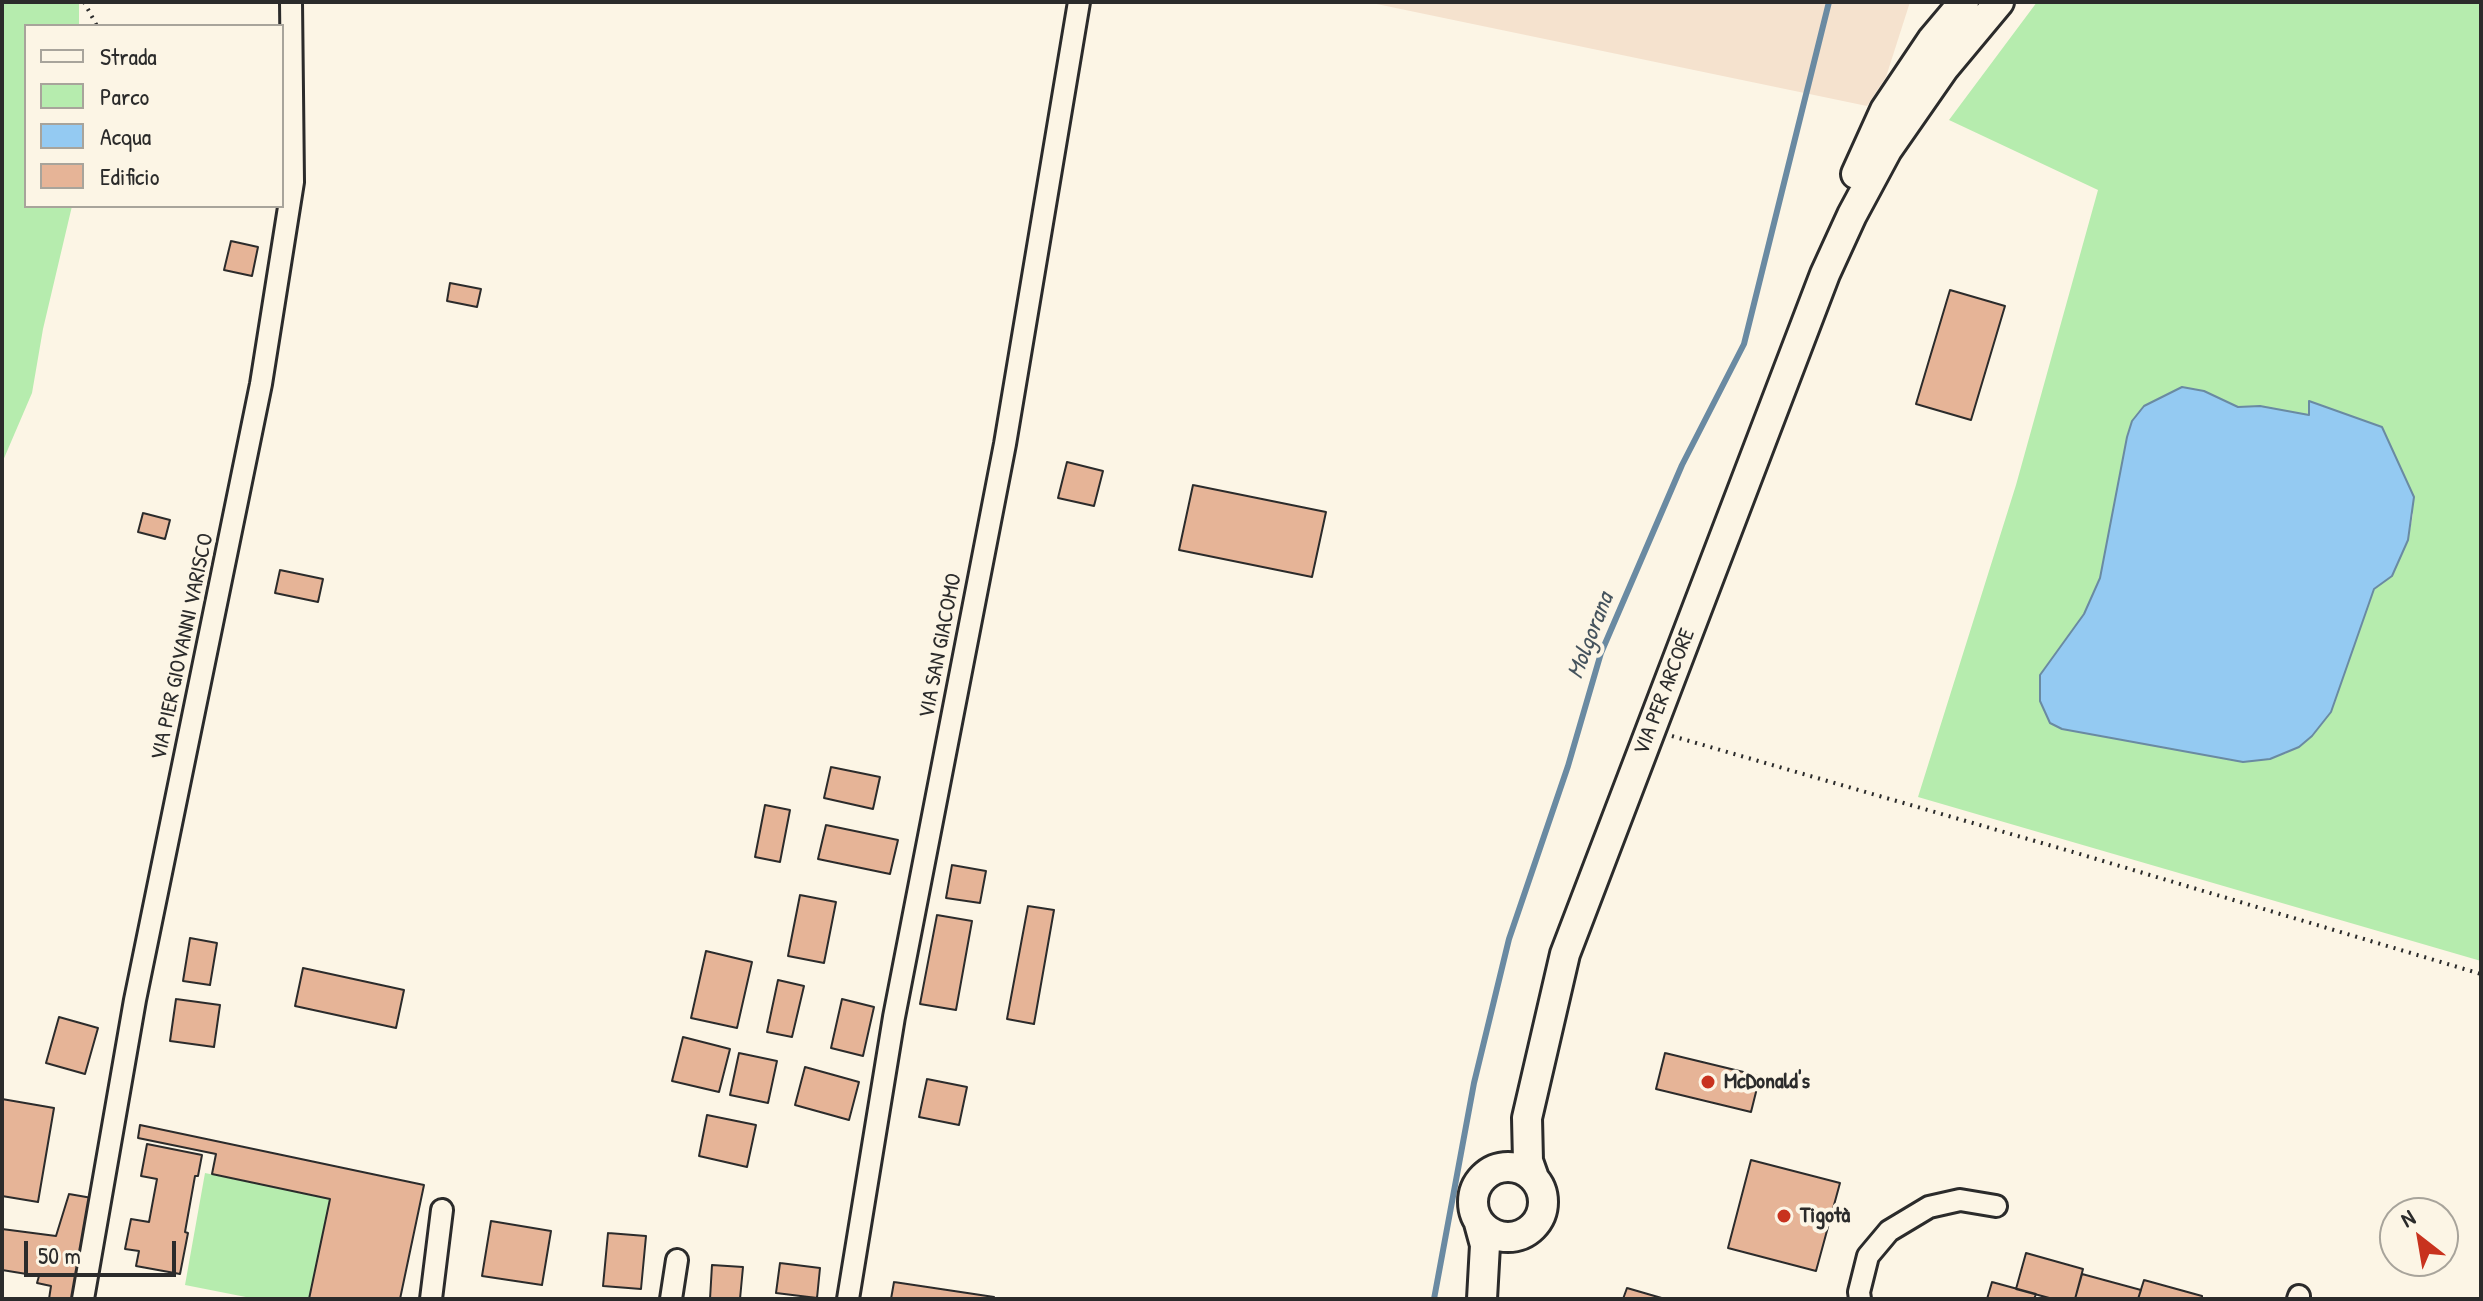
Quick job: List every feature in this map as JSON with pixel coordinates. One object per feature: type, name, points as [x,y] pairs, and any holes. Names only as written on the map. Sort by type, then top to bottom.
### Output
[{"type":"main road","points":[[1825,274],[1834,229],[1875,129],[1932,40],[1964,2]]},
{"type":"main road","points":[[1825,274],[1887,150],[1988,2]]},
{"type":"main road","points":[[1944,68],[1999,2]]},
{"type":"main road","name":"VIA PER ARCORE","points":[[1534,1178],[1528,1161],[1527,1118],[1565,954],[1825,274]]},
{"type":"main road","name":"VIA PER ARCORE","points":[[1497,1169],[1527,1118]]},
{"type":"main road","points":[[1516,1168],[1534,1178],[1540,1187],[1543,1209],[1539,1219],[1512,1248],[1484,1299],[1485,1245],[1473,1196],[1481,1179],[1497,1169],[1516,1168]]},
{"type":"main road","points":[[1479,1223],[1486,1230],[1503,1237],[1524,1234]]},
{"type":"street","name":"VIA PIER GIOVANNI VARISCO","points":[[83,1299],[135,1000],[261,384],[293,182],[291,2]]},
{"type":"street","name":"VIA SAN GIACOMO","points":[[848,1299],[894,1017],[1005,444],[1079,2]]},
{"type":"street","points":[[1860,1299],[1868,1256],[1889,1231],[1929,1207],[1960,1200],[1996,1206]]},
{"type":"street","points":[[431,1299],[442,1210]]},
{"type":"street","points":[[671,1299],[677,1260]]},
{"type":"path","points":[[84,2],[96,24]]},
{"type":"path","points":[[1650,730],[2481,974]]},
{"type":"shaded area","points":[[1367,2],[1910,2],[1886,77],[1867,106]]},
{"type":"green space","points":[[2,2],[79,2],[79,24],[24,24],[24,208],[72,208],[43,329],[32,393],[2,463]]},
{"type":"green space","points":[[2037,2],[2481,2],[2481,961],[1918,797],[2016,485],[2098,190],[1949,120]],"holes":[[[2204,391],[2238,407],[2260,406],[2310,415],[2309,402],[2413,514],[2408,540],[2392,576],[2374,589],[2331,712],[2312,736],[2285,754],[2040,675],[2084,614],[2100,578],[2132,421]]]},
{"type":"green space","points":[[205,1173],[330,1199],[309,1299],[256,1299],[185,1285]]},
{"type":"water","points":[[2182,387],[2204,391],[2238,407],[2260,406],[2309,415],[2309,401],[2382,427],[2414,497],[2408,540],[2392,576],[2374,589],[2331,712],[2299,747],[2270,759],[2243,762],[2062,729],[2050,723],[2040,701],[2040,675],[2084,614],[2100,578],[2132,421],[2144,406]]},
{"type":"building","points":[[231,241],[258,247],[252,276],[224,270]]},
{"type":"building","points":[[450,283],[481,289],[477,307],[447,301]]},
{"type":"building","points":[[1950,290],[2005,306],[1971,420],[1916,404]]},
{"type":"building","points":[[1067,462],[1103,471],[1094,506],[1058,498]]},
{"type":"building","points":[[1193,485],[1326,512],[1312,577],[1179,550]]},
{"type":"building","points":[[143,513],[170,520],[165,539],[138,532]]},
{"type":"building","points":[[280,570],[323,579],[318,602],[275,593]]},
{"type":"building","points":[[831,767],[880,777],[873,809],[824,798]]},
{"type":"building","points":[[765,805],[790,810],[780,862],[755,857]]},
{"type":"building","points":[[826,825],[898,840],[890,874],[818,859]]},
{"type":"building","points":[[952,865],[986,871],[980,903],[946,898]]},
{"type":"building","points":[[800,895],[836,902],[824,963],[788,956]]},
{"type":"building","points":[[1028,906],[1054,910],[1034,1024],[1007,1019]]},
{"type":"building","points":[[937,915],[972,921],[956,1010],[920,1004]]},
{"type":"building","points":[[190,938],[217,943],[210,985],[183,981]]},
{"type":"building","points":[[706,951],[752,962],[737,1028],[691,1018]]},
{"type":"building","points":[[303,968],[404,990],[396,1028],[295,1006]]},
{"type":"building","points":[[778,980],[804,986],[792,1037],[767,1032]]},
{"type":"building","points":[[176,999],[220,1005],[214,1047],[170,1041]]},
{"type":"building","points":[[842,999],[874,1007],[863,1056],[831,1048]]},
{"type":"building","points":[[59,1017],[98,1028],[85,1074],[46,1063]]},
{"type":"building","points":[[683,1037],[730,1049],[719,1092],[672,1081]]},
{"type":"building","points":[[739,1053],[777,1061],[768,1103],[730,1095]]},
{"type":"building","name":"McDonald's","points":[[1665,1053],[1760,1076],[1751,1112],[1656,1089]]},
{"type":"building","points":[[805,1067],[859,1082],[849,1120],[795,1105]]},
{"type":"building","points":[[927,1079],[967,1087],[959,1125],[919,1117]]},
{"type":"building","points":[[2,1099],[54,1108],[38,1202],[2,1196]]},
{"type":"building","points":[[707,1115],[756,1125],[747,1167],[699,1156]]},
{"type":"building","points":[[140,1125],[424,1185],[400,1299],[309,1299],[330,1199],[212,1174],[216,1154],[138,1138]]},
{"type":"building","points":[[147,1144],[202,1155],[198,1176],[195,1176],[180,1274],[136,1266],[139,1251],[125,1249],[131,1219],[149,1222],[157,1179],[141,1176]]},
{"type":"building","name":"Tigotà","points":[[1751,1160],[1840,1183],[1816,1271],[1728,1248]]},
{"type":"building","points":[[69,1194],[92,1198],[72,1299],[49,1299],[51,1286],[37,1283],[39,1276],[2,1270],[2,1229],[56,1236]]},
{"type":"building","points":[[491,1221],[551,1231],[542,1285],[482,1276]]},
{"type":"building","points":[[608,1233],[646,1236],[641,1289],[603,1286]]},
{"type":"building","points":[[2026,1253],[2083,1269],[2075,1299],[2053,1299],[2016,1289]]},
{"type":"building","points":[[780,1263],[820,1268],[817,1298],[776,1293]]},
{"type":"building","points":[[712,1265],[743,1267],[740,1299],[710,1299]]},
{"type":"building","points":[[2082,1274],[2141,1290],[2138,1299],[2075,1299]]},
{"type":"building","points":[[2144,1280],[2202,1296],[2202,1299],[2138,1299]]},
{"type":"building","points":[[894,1282],[994,1297],[891,1299]]},
{"type":"building","points":[[1992,1282],[2036,1294],[2034,1299],[1987,1299]]},
{"type":"building","points":[[1627,1288],[1665,1299],[1623,1299]]},
{"type":"waterway","name":"Molgorana","points":[[1434,1299],[1474,1083],[1509,939],[1568,766],[1601,653],[1682,465],[1744,344],[1829,2]]},
{"type":"place","name":"McDonald's","points":[[1708,1082]]},
{"type":"place","name":"Tigotà","points":[[1784,1216]]}]
